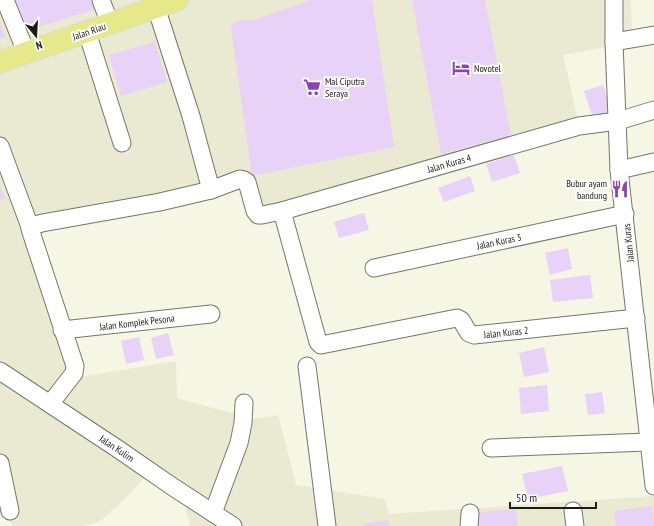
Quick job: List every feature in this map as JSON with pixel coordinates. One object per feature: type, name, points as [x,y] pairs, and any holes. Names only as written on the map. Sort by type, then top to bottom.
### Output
[{"type":"main road","name":"Jalan Riau","points":[[0,62],[176,0]]},
{"type":"street","points":[[5,0],[26,52]]},
{"type":"street","points":[[101,0],[110,24]]},
{"type":"street","name":"Jalan Kuras","points":[[614,0],[614,42],[619,170],[654,486]]},
{"type":"street","points":[[30,227],[42,223],[160,202],[211,190],[191,116],[156,7]]},
{"type":"street","points":[[87,32],[122,143]]},
{"type":"street","points":[[614,42],[654,35]]},
{"type":"street","name":"Jalan Kuras 4","points":[[211,190],[230,182],[244,180],[248,182],[255,211],[258,215],[262,216],[579,126],[618,121],[654,110]]},
{"type":"street","points":[[0,146],[30,227],[62,330],[74,362],[74,373],[50,404]]},
{"type":"street","points":[[619,170],[654,162]]},
{"type":"street","name":"Jalan Kuras 2","points":[[282,211],[318,342],[321,345],[457,318],[461,320],[468,333],[474,335],[636,318]]},
{"type":"street","name":"Jalan Kuras 3","points":[[374,268],[624,214]]},
{"type":"street","name":"Jalan Komplek Pesona","points":[[62,330],[211,314]]},
{"type":"street","points":[[307,366],[327,526]]},
{"type":"street","name":"Jalan Kulim","points":[[0,371],[118,448],[173,487],[233,526]]},
{"type":"street","points":[[213,513],[239,443],[243,424],[244,403]]},
{"type":"street","points":[[491,448],[648,442]]},
{"type":"street","points":[[0,463],[10,511]]},
{"type":"shaded area","points":[[0,0],[631,0],[632,42],[563,55],[579,125],[253,214],[245,179],[28,227],[74,378],[176,361],[177,398],[253,419],[278,415],[296,485],[385,499],[389,514],[654,496],[654,526],[190,526],[179,483],[156,465],[121,503],[99,522],[83,526],[13,526],[8,517],[1,518]]},
{"type":"building","points":[[93,0],[96,9],[26,31],[16,1]]},
{"type":"building","name":"Mal Ciputra Seraya","points":[[311,0],[372,0],[394,147],[252,176],[231,28],[237,21],[251,21]]},
{"type":"building","name":"Novotel","points":[[412,0],[485,0],[511,135],[441,154]]},
{"type":"building","points":[[0,22],[6,37],[0,39]]},
{"type":"building","points":[[155,42],[167,82],[121,96],[109,55]]},
{"type":"building","points":[[603,85],[612,111],[593,118],[584,91]]},
{"type":"building","points":[[514,155],[520,173],[492,182],[486,164]]},
{"type":"building","points":[[470,176],[475,191],[444,202],[438,188]]},
{"type":"building","points":[[0,186],[5,198],[0,200]]},
{"type":"building","points":[[364,213],[369,230],[339,238],[334,222]]},
{"type":"building","points":[[568,248],[572,269],[550,275],[545,253]]},
{"type":"building","points":[[590,275],[593,298],[553,302],[550,280]]},
{"type":"building","points":[[168,333],[174,355],[156,359],[151,338]]},
{"type":"building","points":[[139,337],[144,360],[126,364],[121,341]]},
{"type":"building","points":[[544,347],[549,372],[524,377],[519,353]]},
{"type":"building","points":[[547,385],[549,411],[521,414],[519,388]]},
{"type":"building","points":[[602,392],[605,413],[588,415],[585,394]]},
{"type":"building","points":[[562,466],[568,491],[528,499],[522,474]]},
{"type":"building","points":[[652,506],[654,526],[616,526],[614,511]]},
{"type":"building","points":[[516,509],[518,526],[475,526],[473,513]]},
{"type":"building","points":[[388,520],[389,526],[363,526],[363,524]]},
{"type":"place","name":"Novotel","points":[[461,68]]},
{"type":"place","name":"Mal Ciputra Seraya","points":[[312,87]]},
{"type":"place","name":"Bubur ayam bandung","points":[[620,189]]}]
